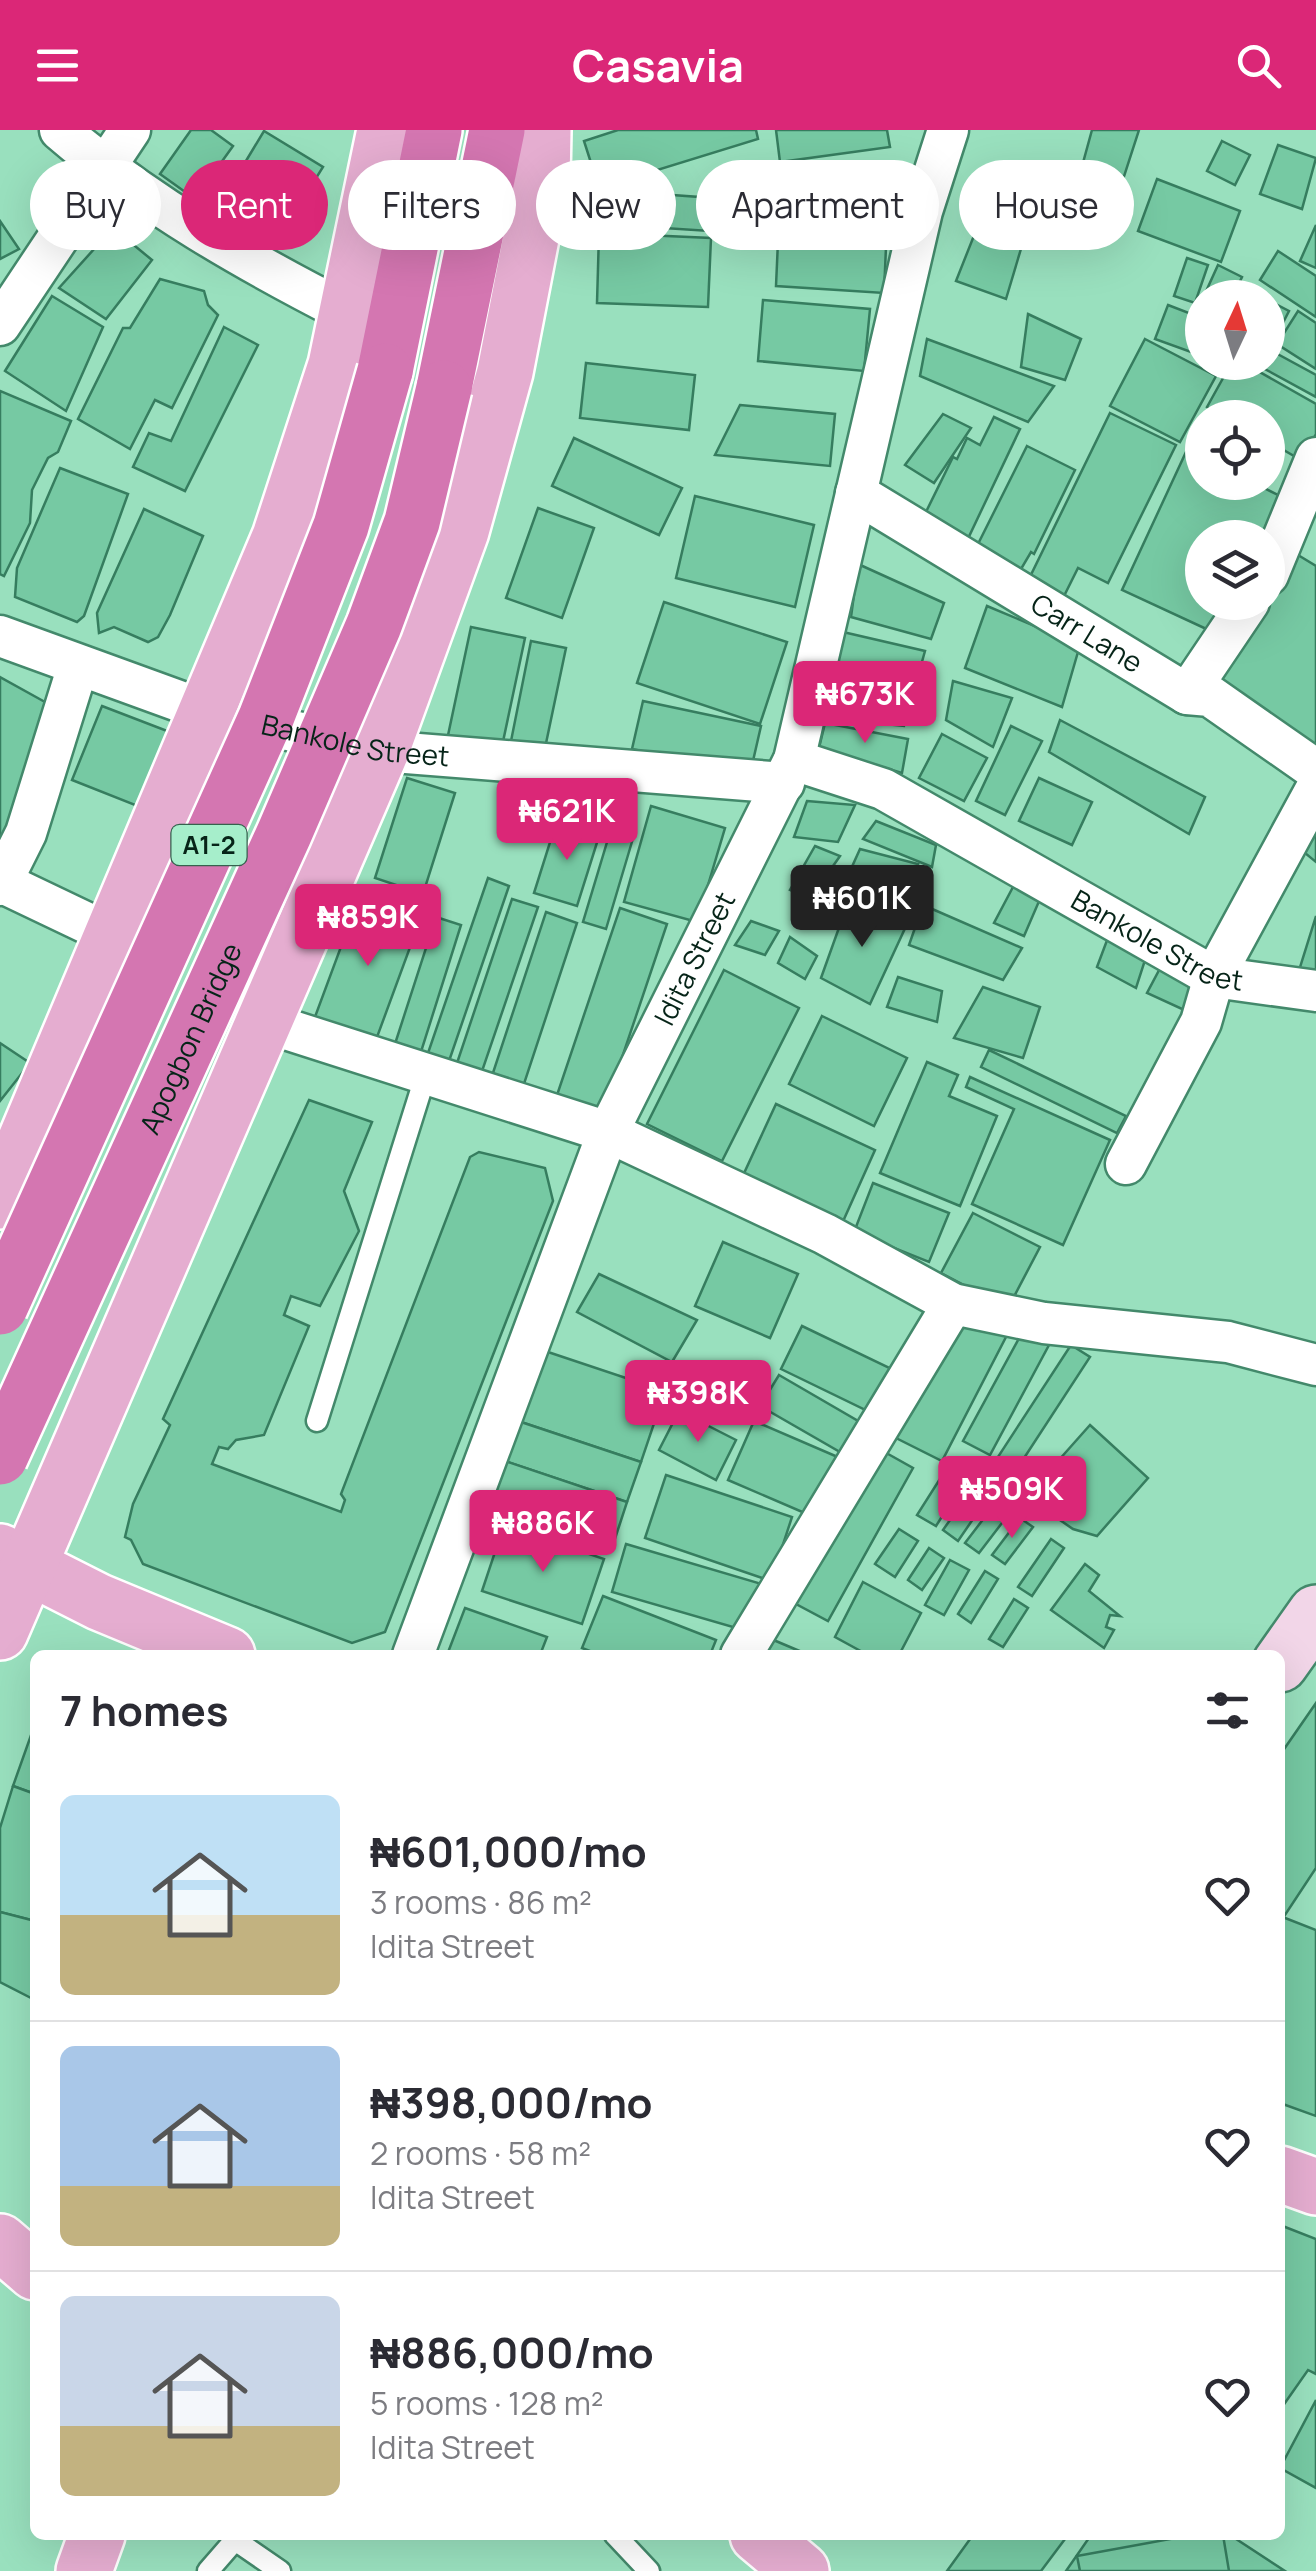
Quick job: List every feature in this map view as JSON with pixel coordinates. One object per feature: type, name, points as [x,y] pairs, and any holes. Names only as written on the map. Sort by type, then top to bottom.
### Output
[{"type":"highway","name":"A1-2","points":[[0,1307],[281,682],[341,526],[384,371],[434,130]]},
{"type":"highway","name":"Apogbon Bridge","points":[[0,1457],[284,834],[374,625],[412,522],[471,274],[497,130]]},
{"type":"main road","points":[[0,1202],[280,537],[348,313],[385,130]]},
{"type":"main road","points":[[0,1632],[14,1559],[264,1022],[382,751],[461,531],[505,372],[542,180],[543,130]]},
{"type":"main road","points":[[14,1559],[98,1602],[215,1650]]},
{"type":"main road","points":[[1285,1657],[1316,1613]]},
{"type":"main road","points":[[1285,2176],[1316,2187]]},
{"type":"main road","points":[[84,2571],[95,2540]]},
{"type":"main road","points":[[764,2540],[801,2571]]},
{"type":"street","points":[[60,130],[95,160]]},
{"type":"street","points":[[111,160],[130,130]]},
{"type":"street","name":"Idita Street","points":[[415,1650],[608,1132],[789,771],[922,211],[948,130]]},
{"type":"street","points":[[161,205],[272,275],[348,313]]},
{"type":"street","points":[[0,325],[50,250]]},
{"type":"street","points":[[1285,534],[1316,458]]},
{"type":"street","name":"Carr Lane","points":[[856,493],[1187,694],[1210,696],[1316,770]]},
{"type":"street","points":[[1187,694],[1237,620]]},
{"type":"street","name":"Bankole Street","points":[[0,636],[209,712],[382,751],[789,771],[882,789],[1214,977],[1316,991]]},
{"type":"street","points":[[78,666],[26,833],[1,884],[114,936]]},
{"type":"street","points":[[1126,1164],[1201,1022],[1214,977],[1316,789]]},
{"type":"street","points":[[264,1022],[608,1132],[824,1234],[952,1304],[1044,1323],[1228,1342],[1316,1365]]},
{"type":"street","points":[[744,1650],[952,1304]]},
{"type":"lane","points":[[317,1421],[426,1074]]},
{"type":"lane","points":[[208,2571],[235,2540],[280,2571]]},
{"type":"lane","points":[[620,2540],[649,2571]]},
{"type":"building","points":[[191,130],[211,130],[233,146],[223,160],[181,160],[181,189],[161,173]]},
{"type":"building","points":[[618,130],[756,130],[758,139],[676,164],[676,160],[590,160],[584,141]]},
{"type":"building","points":[[776,130],[887,130],[890,147],[780,160]]},
{"type":"building","points":[[1092,130],[1139,130],[1129,160],[1084,160]]},
{"type":"building","points":[[264,131],[312,160],[247,160]]},
{"type":"building","points":[[1222,141],[1250,155],[1235,185],[1207,171]]},
{"type":"building","points":[[1278,145],[1316,158],[1302,209],[1260,194]]},
{"type":"building","points":[[1157,179],[1240,211],[1221,262],[1138,231]]},
{"type":"building","points":[[676,195],[696,197],[696,230],[676,229]]},
{"type":"building","points":[[0,221],[19,249],[0,259]]},
{"type":"building","points":[[1316,225],[1316,268],[1300,261]]},
{"type":"building","points":[[676,236],[696,237],[696,250],[710,250],[708,307],[597,303],[599,250],[676,250]]},
{"type":"building","points":[[93,250],[140,250],[152,260],[106,319],[59,288]]},
{"type":"building","points":[[778,250],[886,250],[884,293],[776,286]]},
{"type":"building","points":[[968,250],[1021,250],[1006,299],[956,281]]},
{"type":"building","points":[[1278,251],[1316,276],[1316,317],[1285,297],[1285,280],[1260,280]]},
{"type":"building","points":[[1187,258],[1208,265],[1203,280],[1185,280],[1185,300],[1174,296]]},
{"type":"building","points":[[1218,265],[1242,277],[1241,280],[1211,280]]},
{"type":"building","points":[[160,279],[204,291],[208,305],[218,315],[172,408],[155,400],[130,449],[78,419],[123,328],[130,328]]},
{"type":"building","points":[[52,296],[103,327],[66,411],[5,371]]},
{"type":"building","points":[[763,300],[870,309],[864,371],[758,361]]},
{"type":"building","points":[[1168,305],[1185,312],[1185,350],[1155,339]]},
{"type":"building","points":[[1298,311],[1316,323],[1316,369],[1285,349],[1285,331]]},
{"type":"building","points":[[1028,314],[1081,339],[1065,380],[1021,367]]},
{"type":"building","points":[[224,327],[258,345],[185,491],[133,467],[149,433],[171,441]]},
{"type":"building","points":[[927,339],[1054,386],[1028,422],[920,376]]},
{"type":"building","points":[[1145,339],[1185,360],[1185,380],[1214,380],[1203,400],[1185,400],[1185,433],[1180,442],[1110,406]]},
{"type":"building","points":[[1285,358],[1316,375],[1316,397],[1285,380]]},
{"type":"building","points":[[586,363],[695,375],[689,430],[580,418]]},
{"type":"building","points":[[1222,380],[1274,380],[1316,404],[1316,434],[1301,460],[1285,451],[1285,400],[1211,400]]},
{"type":"building","points":[[0,391],[71,421],[58,452],[48,458],[32,490],[30,523],[4,576],[0,574]]},
{"type":"building","points":[[740,405],[835,414],[830,466],[715,455]]},
{"type":"building","points":[[1110,413],[1176,445],[1108,583],[1078,568],[1061,602],[1026,585]]},
{"type":"building","points":[[943,414],[971,428],[934,483],[905,465]]},
{"type":"building","points":[[994,417],[1020,429],[964,547],[923,518],[953,457],[957,459],[967,438],[980,445]]},
{"type":"building","points":[[574,438],[682,488],[659,535],[552,486]]},
{"type":"building","points":[[1027,446],[1075,470],[1034,554],[1031,552],[1011,586],[970,560]]},
{"type":"building","points":[[1185,454],[1185,500],[1278,500],[1269,520],[1185,520],[1185,619],[1122,590]]},
{"type":"building","points":[[60,468],[128,494],[84,616],[77,622],[15,597],[17,568]]},
{"type":"building","points":[[695,496],[814,525],[795,607],[676,578]]},
{"type":"building","points":[[538,508],[594,528],[562,618],[506,598]]},
{"type":"building","points":[[144,509],[203,536],[170,615],[158,637],[148,642],[114,627],[99,633],[97,613]]},
{"type":"building","points":[[1298,555],[1316,566],[1316,758],[1212,695],[1258,620],[1285,620],[1285,576]]},
{"type":"building","points":[[858,564],[944,603],[931,639],[851,617]]},
{"type":"building","points":[[664,602],[787,642],[760,724],[637,683]]},
{"type":"building","points":[[987,606],[1080,645],[1062,707],[965,668]]},
{"type":"building","points":[[1187,620],[1221,620],[1215,633]]},
{"type":"building","points":[[471,627],[525,638],[501,751],[447,740]]},
{"type":"building","points":[[843,632],[925,651],[904,726],[823,718]]},
{"type":"building","points":[[531,641],[566,648],[545,748],[509,751]]},
{"type":"building","points":[[0,677],[54,707],[0,862]]},
{"type":"building","points":[[953,681],[1012,698],[993,747],[946,720]]},
{"type":"building","points":[[643,701],[761,726],[750,774],[632,749]]},
{"type":"building","points":[[102,706],[175,734],[145,809],[72,780]]},
{"type":"building","points":[[1060,720],[1205,797],[1189,834],[1049,752]]},
{"type":"building","points":[[825,723],[908,739],[902,773],[819,748]]},
{"type":"building","points":[[1011,726],[1042,741],[1005,815],[976,801]]},
{"type":"building","points":[[942,734],[987,758],[964,801],[919,778]]},
{"type":"building","points":[[407,778],[455,793],[423,894],[375,878]]},
{"type":"building","points":[[1039,778],[1092,802],[1072,845],[1019,821]]},
{"type":"building","points":[[807,801],[855,805],[838,842],[794,837]]},
{"type":"building","points":[[651,806],[725,828],[697,922],[624,902]]},
{"type":"building","points":[[557,820],[600,833],[577,906],[534,893]]},
{"type":"building","points":[[876,821],[936,845],[932,867],[863,839]]},
{"type":"building","points":[[1316,827],[1316,862],[1299,848]]},
{"type":"building","points":[[611,829],[634,835],[606,929],[583,922]]},
{"type":"building","points":[[815,846],[840,856],[810,899],[790,890]]},
{"type":"building","points":[[860,849],[918,864],[899,896],[846,880]]},
{"type":"building","points":[[488,878],[509,886],[448,1064],[427,1056]]},
{"type":"building","points":[[1013,887],[1040,899],[1024,936],[994,923]]},
{"type":"building","points":[[362,890],[423,912],[373,1048],[312,1025]]},
{"type":"building","points":[[850,897],[907,924],[870,1004],[821,978]]},
{"type":"building","points":[[512,899],[538,907],[479,1080],[454,1072]]},
{"type":"building","points":[[923,905],[1022,948],[1003,980],[909,945]]},
{"type":"building","points":[[620,908],[667,924],[600,1123],[553,1107]]},
{"type":"building","points":[[546,912],[577,923],[520,1096],[489,1085]]},
{"type":"building","points":[[1316,916],[1316,983],[1297,977]]},
{"type":"building","points":[[436,917],[461,925],[420,1055],[394,1047]]},
{"type":"building","points":[[751,921],[779,931],[765,955],[735,945]]},
{"type":"building","points":[[1109,935],[1147,954],[1136,988],[1097,967]]},
{"type":"building","points":[[790,937],[817,956],[805,979],[778,963]]},
{"type":"building","points":[[1165,959],[1206,983],[1193,1014],[1147,993]]},
{"type":"building","points":[[724,970],[799,1008],[722,1161],[647,1124]]},
{"type":"building","points":[[898,977],[942,991],[937,1022],[887,1007]]},
{"type":"building","points":[[983,987],[1040,1007],[1023,1058],[954,1038]]},
{"type":"building","points":[[822,1016],[907,1058],[874,1126],[789,1084]]},
{"type":"building","points":[[0,1043],[30,1063],[0,1101]]},
{"type":"building","points":[[989,1050],[1126,1116],[1117,1133],[981,1067]]},
{"type":"building","points":[[927,1062],[958,1075],[949,1096],[997,1116],[960,1206],[880,1173]]},
{"type":"building","points":[[970,1077],[1110,1140],[1063,1245],[972,1204],[1014,1109],[966,1087]]},
{"type":"building","points":[[309,1100],[372,1122],[344,1191],[359,1231],[320,1306],[291,1296],[284,1315],[309,1326],[264,1435],[236,1440],[228,1449],[219,1447],[212,1464],[341,1512],[345,1500],[341,1494],[470,1157],[479,1152],[545,1168],[553,1201],[385,1632],[352,1643],[143,1564],[131,1540],[125,1537],[133,1504],[170,1425],[163,1419]]},
{"type":"building","points":[[776,1104],[875,1150],[840,1228],[740,1182]]},
{"type":"building","points":[[873,1183],[949,1213],[929,1262],[854,1232]]},
{"type":"building","points":[[973,1213],[1040,1247],[1008,1308],[941,1273]]},
{"type":"building","points":[[723,1242],[798,1274],[770,1338],[695,1306]]},
{"type":"building","points":[[599,1274],[697,1320],[672,1362],[577,1312]]},
{"type":"building","points":[[960,1312],[1007,1335],[942,1461],[896,1438]]},
{"type":"building","points":[[802,1326],[898,1372],[878,1416],[781,1369]]},
{"type":"building","points":[[1023,1331],[1049,1345],[990,1455],[963,1441]]},
{"type":"building","points":[[1071,1345],[1090,1357],[1013,1475],[994,1463]]},
{"type":"building","points":[[542,1350],[665,1391],[641,1462],[518,1421]]},
{"type":"building","points":[[779,1375],[865,1425],[847,1456],[760,1406]]},
{"type":"building","points":[[679,1411],[736,1440],[716,1480],[659,1450]]},
{"type":"building","points":[[518,1421],[641,1462],[627,1502],[505,1461]]},
{"type":"building","points":[[754,1421],[840,1458],[814,1517],[728,1480]]},
{"type":"building","points":[[1090,1425],[1148,1478],[1097,1536],[1073,1529],[1038,1505],[1034,1488]]},
{"type":"building","points":[[881,1450],[913,1468],[828,1621],[796,1604]]},
{"type":"building","points":[[505,1461],[627,1502],[611,1551],[488,1510]]},
{"type":"building","points":[[945,1471],[964,1482],[936,1526],[917,1515]]},
{"type":"building","points":[[666,1475],[792,1517],[771,1581],[645,1538]]},
{"type":"building","points":[[969,1493],[984,1503],[958,1541],[943,1530]]},
{"type":"building","points":[[991,1509],[1005,1519],[979,1553],[965,1543]]},
{"type":"building","points":[[1020,1518],[1033,1527],[1005,1564],[992,1555]]},
{"type":"building","points":[[504,1525],[604,1559],[582,1624],[482,1591]]},
{"type":"building","points":[[899,1529],[918,1541],[895,1577],[875,1564]]},
{"type":"building","points":[[1051,1539],[1064,1548],[1032,1596],[1018,1587]]},
{"type":"building","points":[[626,1544],[765,1585],[750,1632],[612,1592]]},
{"type":"building","points":[[929,1548],[944,1558],[922,1590],[908,1580]]},
{"type":"building","points":[[950,1560],[969,1570],[944,1615],[925,1605]]},
{"type":"building","points":[[1085,1564],[1099,1575],[1089,1591],[1120,1616],[1110,1615],[1106,1627],[1114,1630],[1104,1648],[1051,1610]]},
{"type":"building","points":[[985,1571],[998,1579],[971,1623],[958,1614]]},
{"type":"building","points":[[863,1582],[921,1613],[902,1650],[859,1650],[835,1637]]},
{"type":"building","points":[[603,1596],[716,1640],[712,1650],[582,1648]]},
{"type":"building","points":[[1014,1599],[1028,1608],[1003,1647],[989,1639]]},
{"type":"building","points":[[465,1608],[547,1637],[542,1650],[449,1650]]},
{"type":"building","points":[[764,1636],[797,1650],[759,1650]]},
{"type":"building","points":[[1316,1703],[1316,1868],[1285,1915],[1285,1748]]},
{"type":"building","points":[[30,1738],[30,1792],[13,1786]]},
{"type":"building","points":[[13,1786],[30,1792],[30,1920],[0,1912],[0,1828]]},
{"type":"building","points":[[0,1912],[30,1920],[30,1997],[0,1982]]},
{"type":"building","points":[[1285,1918],[1316,1930],[1316,2116],[1285,2105]]},
{"type":"building","points":[[1285,2227],[1316,2239],[1316,2374],[1308,2370],[1285,2403]]},
{"type":"building","points":[[1316,2400],[1316,2488],[1285,2471],[1285,2459]]},
{"type":"building","points":[[969,2540],[1064,2540],[1041,2571],[947,2571]]},
{"type":"building","points":[[1088,2540],[1238,2540],[1285,2571],[1066,2571]]},
{"type":"building","points":[[1165,2540],[1224,2540],[1229,2571],[1080,2571],[1077,2556]]}]
